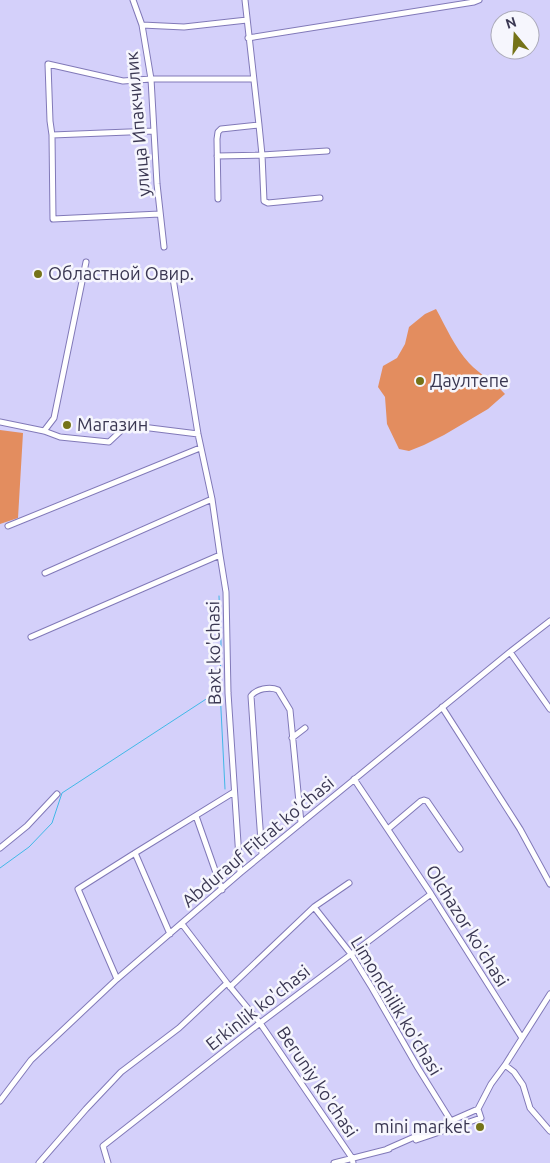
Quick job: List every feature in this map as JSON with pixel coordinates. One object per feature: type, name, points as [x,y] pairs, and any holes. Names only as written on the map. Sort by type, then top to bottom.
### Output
[{"type":"street","name":"улица Ипакчилик","points":[[133,0],[142,25],[151,80],[164,247]]},
{"type":"street","points":[[244,0],[262,155],[264,201],[268,203],[320,198]]},
{"type":"street","points":[[248,38],[479,0]]},
{"type":"street","points":[[142,25],[184,28],[246,20]]},
{"type":"street","points":[[160,214],[53,219],[52,135],[48,64],[123,81],[253,79]]},
{"type":"street","points":[[218,199],[218,132],[222,129],[259,125]]},
{"type":"street","points":[[52,135],[154,131]]},
{"type":"street","points":[[217,156],[327,151]]},
{"type":"street","points":[[44,430],[54,418],[86,262]]},
{"type":"street","name":"Baxt ko'chasi","points":[[172,272],[200,448],[212,499],[226,592],[228,693],[240,873]]},
{"type":"street","points":[[0,422],[44,430],[60,437],[109,442],[125,428],[134,426],[198,434]]},
{"type":"street","points":[[8,526],[200,448]]},
{"type":"street","points":[[44,573],[212,499]]},
{"type":"street","points":[[31,637],[220,556]]},
{"type":"street","name":"Abdurauf Fitrat ko'chasi","points":[[0,1101],[31,1060],[117,979],[262,854],[550,621]]},
{"type":"street","points":[[510,652],[550,709]]},
{"type":"street","points":[[262,854],[252,696],[256,691],[274,688],[278,690],[290,710],[301,823]]},
{"type":"street","points":[[442,708],[492,783],[550,884]]},
{"type":"street","points":[[292,738],[305,728]]},
{"type":"street","name":"Olchazor ko'chasi","points":[[354,779],[431,894],[522,1038]]},
{"type":"street","points":[[117,979],[78,890],[234,792]]},
{"type":"street","points":[[0,848],[28,826],[57,794]]},
{"type":"street","name":"Olchazor ko'chasi","points":[[388,829],[420,801],[427,800],[460,850]]},
{"type":"street","points":[[196,816],[222,890]]},
{"type":"street","points":[[135,853],[170,934]]},
{"type":"street","points":[[39,1163],[86,1108],[121,1072],[180,1028],[314,907],[349,883]]},
{"type":"street","name":"Erkinlik ko'chasi","points":[[108,1163],[103,1146],[260,1023],[431,894]]},
{"type":"street","name":"Limonchilik ko'chasi","points":[[314,907],[350,954],[372,988],[451,1121]]},
{"type":"street","name":"Beruniy ko'chasi","points":[[182,924],[228,985],[260,1023],[352,1161]]},
{"type":"street","points":[[387,1149],[478,1109],[491,1084],[550,994]]},
{"type":"street","points":[[505,1064],[514,1072],[523,1085],[530,1108],[550,1131]]},
{"type":"street","points":[[334,1163],[352,1161],[482,1118],[478,1109]]},
{"type":"shaded area","points":[[436,309],[459,351],[473,367],[505,394],[488,409],[444,435],[409,451],[399,449],[387,424],[385,397],[378,387],[383,366],[397,358],[405,344],[409,327],[425,314]]},
{"type":"shaded area","points":[[0,430],[23,433],[18,518],[0,524]]},
{"type":"waterway","points":[[219,596],[220,690],[225,789]]},
{"type":"waterway","points":[[0,868],[29,847],[52,823],[62,793],[220,690]]},
{"type":"place","name":"Областной Овир.","points":[[38,274]]},
{"type":"place","name":"Даултепе","points":[[420,381]]},
{"type":"place","name":"Магазин","points":[[67,425]]},
{"type":"place","name":"mini market","points":[[480,1127]]}]
